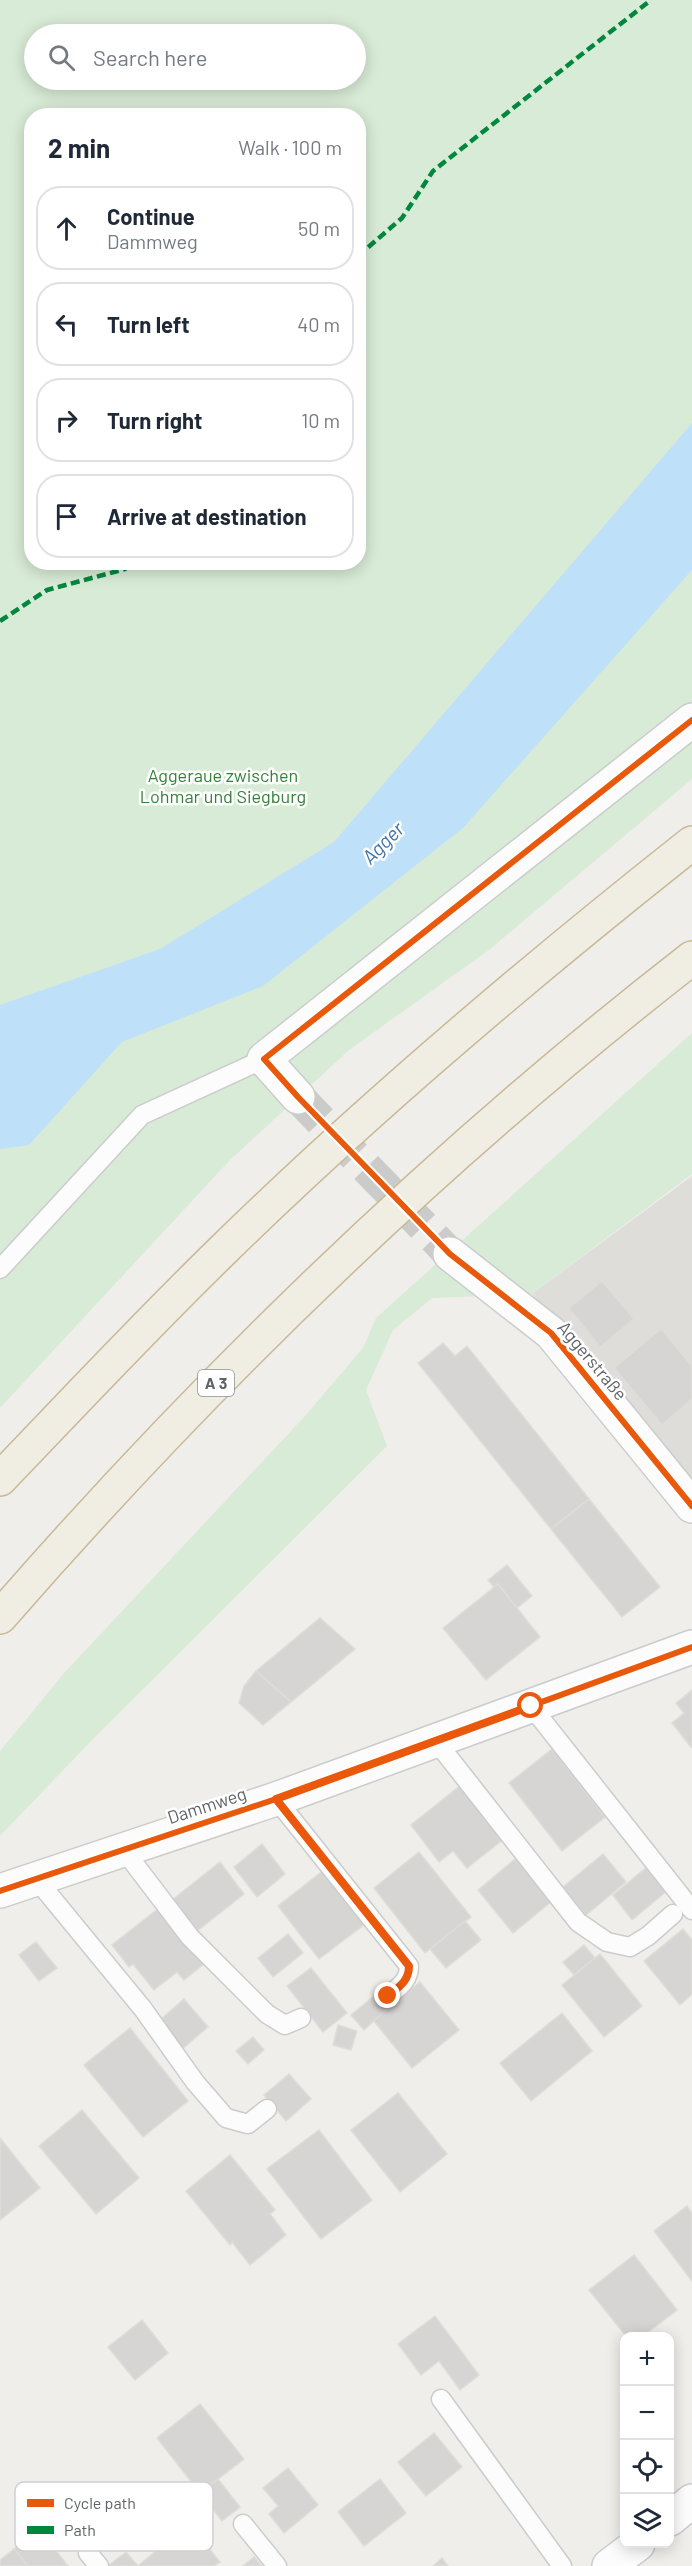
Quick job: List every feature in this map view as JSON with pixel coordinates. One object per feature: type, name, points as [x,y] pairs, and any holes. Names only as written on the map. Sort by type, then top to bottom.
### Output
[{"type":"highway","points":[[0,1479],[222,1251],[382,1102],[558,949],[692,843]]},
{"type":"highway","name":"A 3","points":[[0,1617],[171,1429],[283,1314],[446,1162],[616,1017],[692,958]]},
{"type":"street","points":[[298,1097],[264,1059],[692,720]]},
{"type":"street","name":"Aggerstraße","points":[[450,1254],[551,1333],[692,1506]]},
{"type":"street","name":"Dammweg","points":[[0,1891],[37,1880],[123,1848],[276,1799],[692,1647]]},
{"type":"street","points":[[674,2515],[692,2501]]},
{"type":"street","points":[[609,2566],[633,2548]]},
{"type":"lane","points":[[0,1269],[142,1115],[264,1059]]},
{"type":"lane","points":[[531,1706],[692,1910]]},
{"type":"lane","points":[[435,1740],[578,1922],[607,1942],[630,1947],[648,1936],[673,1914]]},
{"type":"lane","points":[[276,1799],[409,1966],[409,1975],[404,1983],[388,1996]]},
{"type":"lane","points":[[123,1848],[190,1937],[267,2014],[285,2025],[301,2018]]},
{"type":"lane","points":[[37,1880],[143,2009],[195,2082],[226,2118],[248,2124],[267,2109]]},
{"type":"lane","points":[[441,2399],[562,2566]]},
{"type":"lane","points":[[243,2524],[277,2566]]},
{"type":"shaded area","points":[[692,1176],[692,1493],[532,1294]]},
{"type":"green space","name":"Aggeraue zwischen Lohmar und Siegburg","points":[[0,0],[692,0],[692,779],[489,950],[349,1050],[229,1161],[0,1408]]},
{"type":"green space","points":[[692,1033],[692,1174],[532,1294],[432,1298],[393,1330],[366,1390],[387,1446],[91,1741],[0,1836],[0,1751],[65,1672],[305,1416],[363,1348],[376,1318]]},
{"type":"water","name":"Agger","points":[[692,423],[692,570],[463,828],[263,986],[122,1042],[29,1145],[0,1149],[0,1005],[160,949],[334,842]]},
{"type":"building","points":[[602,1281],[634,1319],[600,1347],[569,1308]]},
{"type":"building","points":[[661,1329],[692,1366],[692,1399],[662,1425],[614,1368]]},
{"type":"building","points":[[443,1343],[455,1356],[467,1346],[589,1499],[551,1529],[418,1363]]},
{"type":"building","points":[[589,1499],[660,1587],[622,1617],[551,1529]]},
{"type":"building","points":[[507,1565],[532,1596],[517,1608],[498,1584],[494,1587],[488,1580]]},
{"type":"building","points":[[498,1584],[540,1637],[486,1680],[443,1628]]},
{"type":"building","points":[[320,1618],[355,1649],[291,1702],[256,1671]]},
{"type":"building","points":[[256,1671],[291,1702],[263,1725],[239,1703],[244,1686]]},
{"type":"building","points":[[692,1690],[691,1747],[672,1723],[684,1713],[676,1703]]},
{"type":"building","points":[[552,1749],[605,1817],[562,1851],[509,1783]]},
{"type":"building","points":[[461,1785],[504,1839],[467,1868],[453,1851],[439,1862],[411,1825]]},
{"type":"building","points":[[262,1844],[285,1874],[257,1897],[234,1867]]},
{"type":"building","points":[[419,1852],[471,1917],[425,1953],[374,1888]]},
{"type":"building","points":[[603,1854],[626,1882],[586,1915],[563,1887]]},
{"type":"building","points":[[515,1859],[551,1902],[513,1933],[478,1890]]},
{"type":"building","points":[[220,1862],[244,1894],[197,1931],[172,1900]]},
{"type":"building","points":[[647,1867],[667,1891],[632,1920],[613,1895]]},
{"type":"building","points":[[324,1870],[365,1924],[319,1959],[278,1906]]},
{"type":"building","points":[[159,1908],[204,1964],[184,1980],[177,1972],[154,1990],[133,1964],[129,1967],[112,1945]]},
{"type":"building","points":[[465,1921],[481,1940],[446,1968],[430,1949]]},
{"type":"building","points":[[683,1929],[692,1940],[692,1994],[680,2005],[644,1961]]},
{"type":"building","points":[[288,1934],[303,1953],[273,1977],[258,1958]]},
{"type":"building","points":[[36,1942],[57,1968],[39,1981],[19,1955]]},
{"type":"building","points":[[584,1945],[595,1958],[574,1975],[563,1962]]},
{"type":"building","points":[[600,1954],[642,2006],[604,2037],[562,1985]]},
{"type":"building","points":[[311,1968],[347,2013],[323,2032],[287,1986]]},
{"type":"building","points":[[420,1982],[459,2030],[412,2068],[373,2020]]},
{"type":"building","points":[[379,1992],[390,2006],[364,2030],[351,2015]]},
{"type":"building","points":[[184,1999],[208,2027],[182,2049],[159,2021]]},
{"type":"building","points":[[562,2013],[592,2051],[531,2101],[500,2063]]},
{"type":"building","points":[[338,2025],[357,2031],[351,2050],[333,2045]]},
{"type":"building","points":[[130,2028],[188,2101],[143,2137],[84,2065]]},
{"type":"building","points":[[253,2037],[264,2050],[248,2064],[236,2051]]},
{"type":"building","points":[[289,2074],[311,2099],[286,2121],[264,2095]]},
{"type":"building","points":[[398,2093],[447,2154],[400,2192],[351,2130]]},
{"type":"building","points":[[82,2110],[139,2178],[96,2214],[39,2146]]},
{"type":"building","points":[[319,2130],[372,2200],[321,2239],[267,2169]]},
{"type":"building","points":[[0,2138],[40,2188],[0,2220]]},
{"type":"building","points":[[230,2155],[275,2210],[270,2214],[286,2235],[250,2265],[232,2242],[230,2245],[186,2191]]},
{"type":"building","points":[[687,2206],[692,2213],[692,2281],[654,2231]]},
{"type":"building","points":[[634,2255],[677,2310],[648,2332],[623,2332],[589,2290]]},
{"type":"building","points":[[435,2316],[479,2375],[460,2390],[439,2361],[421,2375],[398,2344]]},
{"type":"building","points":[[142,2320],[168,2353],[135,2380],[108,2347]]},
{"type":"building","points":[[200,2404],[244,2459],[213,2483],[191,2482],[157,2438]]},
{"type":"building","points":[[434,2433],[462,2467],[426,2496],[398,2462]]},
{"type":"building","points":[[288,2468],[318,2505],[284,2533],[269,2514],[278,2506],[263,2488]]},
{"type":"building","points":[[218,2479],[240,2507],[222,2521],[213,2510],[213,2483]]},
{"type":"building","points":[[380,2479],[406,2513],[364,2546],[338,2512]]},
{"type":"building","points":[[14,2549],[28,2566],[0,2566],[0,2560]]},
{"type":"building","points":[[16,2551],[56,2551],[68,2566],[28,2566]]},
{"type":"building","points":[[156,2551],[211,2551],[220,2562],[214,2566],[138,2566]]},
{"type":"building","points":[[126,2552],[138,2566],[109,2565]]},
{"type":"building","points":[[254,2557],[262,2566],[243,2566]]},
{"type":"building","points":[[442,2558],[448,2566],[433,2566]]},
{"type":"tunnel","points":[[298,1097],[450,1254]]},
{"type":"marked path","points":[[366,249],[402,218],[433,171],[651,0]]},
{"type":"marked path","points":[[0,621],[47,590],[121,570]]},
{"type":"cycle path","points":[[692,720],[264,1059],[450,1254],[551,1333],[692,1506]]},
{"type":"cycle path","points":[[0,1891],[276,1799],[692,1647]]},
{"type":"route","points":[[388,1996],[404,1983],[409,1975],[409,1966],[276,1799],[531,1706]]}]
